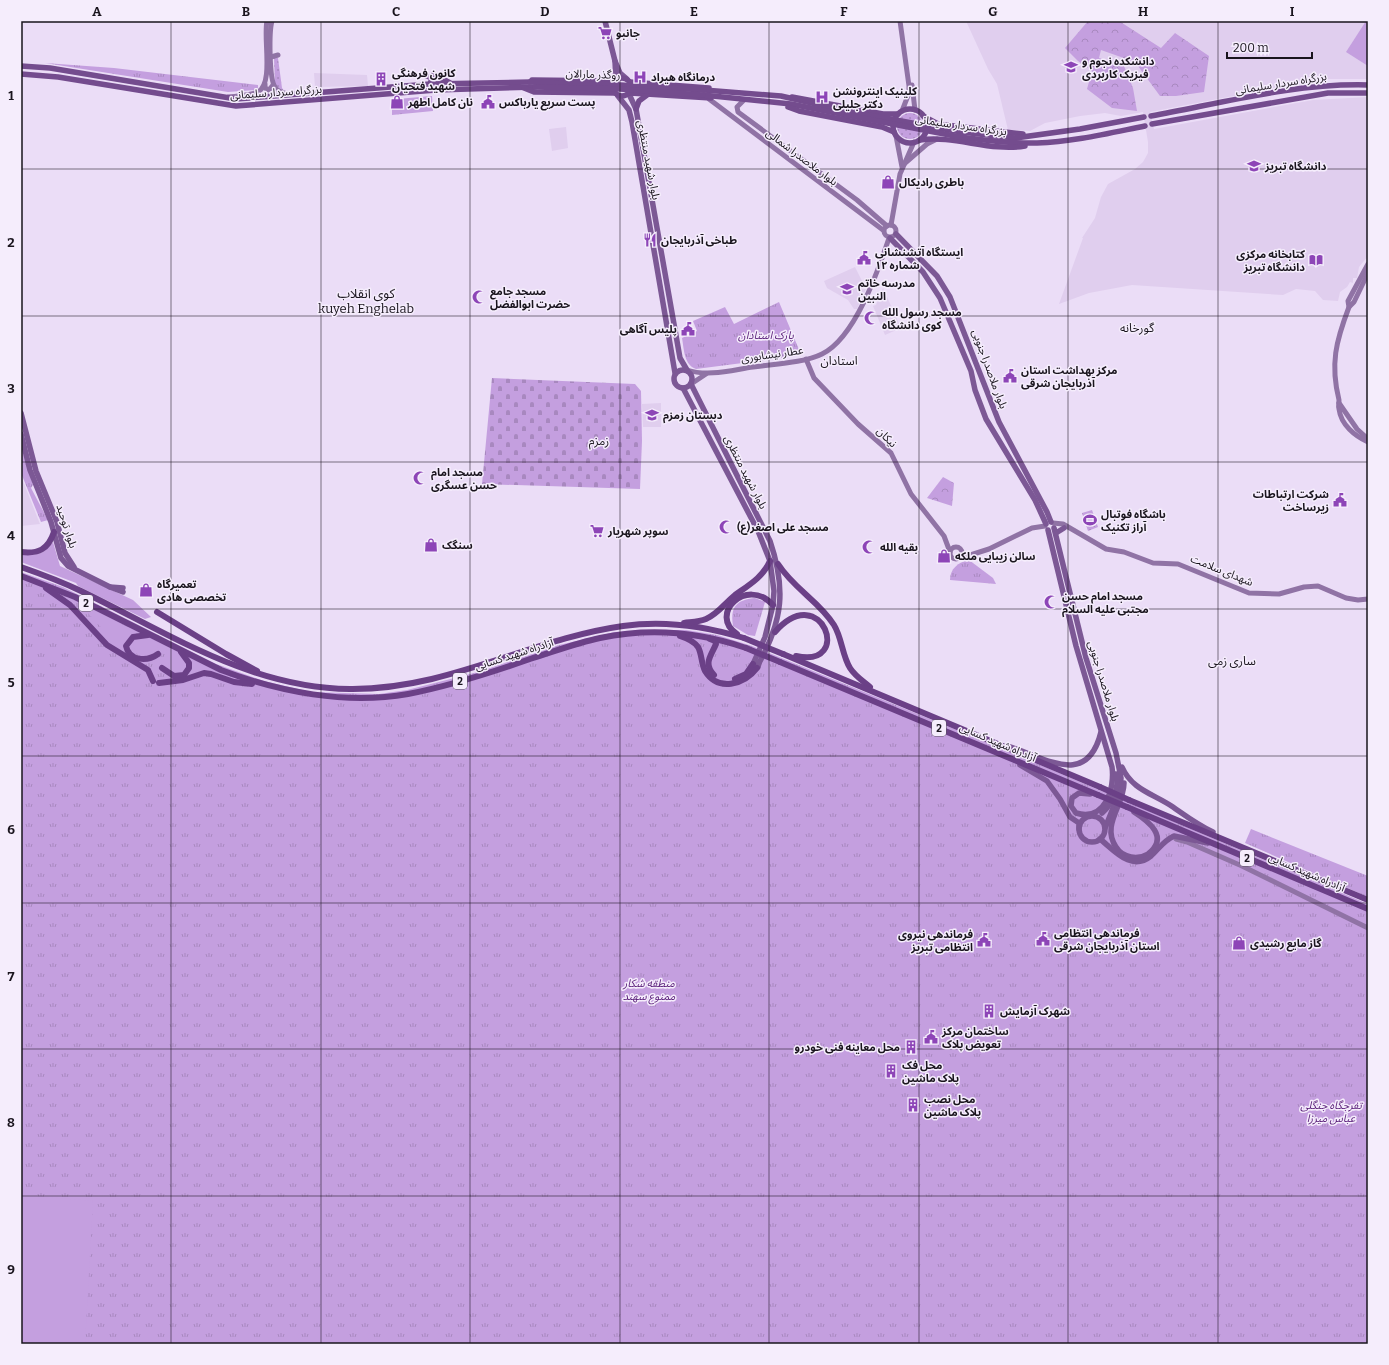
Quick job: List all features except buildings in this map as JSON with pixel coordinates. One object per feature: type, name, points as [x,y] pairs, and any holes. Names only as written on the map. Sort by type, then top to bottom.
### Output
[{"type":"highway","name":"بزرگراه سردار سلیمانی","points":[[21,66],[50,68],[222,98],[236,99],[430,84],[532,84]]},
{"type":"highway","name":"بزرگراه سردار سلیمانی","points":[[21,74],[58,77],[236,106],[519,84]]},
{"type":"highway","points":[[434,74],[450,83]]},
{"type":"highway","points":[[424,75],[432,78],[430,84]]},
{"type":"highway","points":[[519,84],[530,80],[616,81],[621,78],[650,83],[702,87],[717,94]]},
{"type":"highway","points":[[598,80],[601,87],[599,93]]},
{"type":"highway","points":[[628,80],[632,87],[629,94]]},
{"type":"highway","points":[[616,81],[613,88],[617,94]]},
{"type":"highway","points":[[648,95],[646,90],[650,83]]},
{"type":"highway","points":[[519,84],[534,92],[599,93],[617,94],[624,97],[629,94],[709,99],[717,94]]},
{"type":"highway","name":"روگذر مارالان","points":[[532,84],[620,85],[704,93]]},
{"type":"highway","name":"بزرگراه سردار سلیمانی","points":[[1151,116],[1300,88],[1330,85],[1368,85]]},
{"type":"highway","name":"بزرگراه سردار سلیمانی","points":[[704,93],[781,96],[846,113]]},
{"type":"highway","name":"بزرگراه سردار سلیمانی","points":[[1152,124],[1321,94],[1368,93]]},
{"type":"highway","name":"بزرگراه سردار سلیمانی","points":[[717,94],[744,100],[846,113],[1011,143],[1037,144],[1087,137],[1145,126]]},
{"type":"highway","points":[[636,109],[638,101],[648,95]]},
{"type":"highway","points":[[781,96],[801,97],[884,114],[915,110],[938,124],[1004,133],[1033,135]]},
{"type":"highway","points":[[780,104],[799,110],[882,127],[895,134],[904,142],[914,142],[937,138],[1004,147],[1018,147],[1037,144]]},
{"type":"highway","points":[[895,134],[893,122],[900,113]]},
{"type":"highway","points":[[882,127],[886,122],[884,114]]},
{"type":"highway","points":[[920,140],[926,128],[923,116]]},
{"type":"highway","name":"بزرگراه سردار سلیمانی","points":[[961,134],[1011,138],[1080,129],[1144,118]]},
{"type":"highway","points":[[937,138],[934,131],[938,124]]},
{"type":"highway","points":[[21,552],[34,553],[41,551],[51,541],[54,532]]},
{"type":"highway","points":[[669,625],[708,619],[757,579],[767,568],[770,561]]},
{"type":"highway","points":[[778,564],[793,585],[818,606],[835,626],[851,669],[857,677],[878,693]]},
{"type":"highway","name":"آزادراه شهید کسایی","points":[[21,567],[80,590],[230,665],[273,678],[303,684],[342,689],[398,687],[442,678],[598,630],[637,625],[669,625],[720,631],[744,638]]},
{"type":"highway","name":"2","points":[[21,576],[75,597],[176,648]]},
{"type":"highway","points":[[39,582],[70,605],[107,645],[148,670],[156,682],[183,680],[204,673],[234,682],[270,686]]},
{"type":"highway","points":[[744,638],[731,630],[728,624],[727,616],[732,604],[744,595],[751,594],[760,595],[768,599],[774,605]]},
{"type":"highway","points":[[157,612],[226,654],[273,678]]},
{"type":"highway","points":[[775,632],[786,622],[800,616],[814,618],[826,628],[828,641],[822,651],[817,655],[801,658],[783,654]]},
{"type":"highway","points":[[666,633],[684,637],[695,644],[698,647],[705,671],[710,677],[718,681],[733,684],[749,678],[756,665]]},
{"type":"highway","name":"آزادراه شهید کسایی","points":[[176,648],[221,670],[246,680],[270,686],[327,696],[376,697],[407,694],[488,673],[593,640],[623,634],[666,633],[708,638],[746,648],[1098,795]]},
{"type":"highway","points":[[149,635],[133,636],[126,646],[127,652],[138,659],[146,660],[158,654]]},
{"type":"highway","points":[[708,638],[715,641],[714,650]]},
{"type":"highway","name":"2","points":[[744,638],[783,654]]},
{"type":"highway","points":[[737,645],[724,645],[714,650],[710,654],[708,664],[709,670],[718,678],[725,680],[740,678],[756,665]]},
{"type":"highway","points":[[162,668],[174,676],[179,676],[187,672],[189,663],[176,648]]},
{"type":"highway","name":"آزادراه شهید کسایی","points":[[783,654],[1368,900]]},
{"type":"highway","name":"2","points":[[1098,795],[1127,807]]},
{"type":"highway","name":"آزادراه شهید کسایی","points":[[1127,807],[1368,908]]},
{"type":"main road","points":[[267,21],[265,39],[267,72],[265,84],[266,88],[269,90],[274,85]]},
{"type":"main road","points":[[272,21],[270,37],[274,85],[280,92],[289,94]]},
{"type":"main road","points":[[605,21],[615,61],[620,73],[628,80]]},
{"type":"main road","points":[[902,21],[915,110]]},
{"type":"main road","points":[[900,113],[909,93],[902,21]]},
{"type":"main road","points":[[271,57],[278,55]]},
{"type":"main road","points":[[615,61],[616,81]]},
{"type":"main road","points":[[222,98],[256,92],[265,84]]},
{"type":"main road","name":"بلوار شهید منتظری","points":[[617,94],[629,110],[659,259],[671,306],[680,358],[687,370]]},
{"type":"main road","name":"بلوار شهید منتظری","points":[[629,94],[636,109],[646,157],[664,308],[676,373]]},
{"type":"main road","name":"بلوار ملاصدرا شمالی","points":[[709,99],[887,227]]},
{"type":"main road","name":"بلوار ملاصدرا شمالی","points":[[744,100],[737,107],[738,112],[857,200],[887,227]]},
{"type":"main road","points":[[629,110],[636,109]]},
{"type":"main road","points":[[895,134],[902,166]]},
{"type":"main road","points":[[902,166],[927,144],[937,138]]},
{"type":"main road","points":[[887,227],[896,229],[896,234],[889,238],[885,235],[902,166],[914,142]]},
{"type":"main road","points":[[639,158],[646,157]]},
{"type":"main road","name":"بلوار ملاصدرا جنوبی","points":[[896,234],[937,276],[950,297],[999,422],[1045,513],[1051,528],[1086,658],[1120,770]]},
{"type":"main road","name":"بلوار ملاصدرا جنوبی","points":[[889,238],[923,272],[940,298],[970,367],[975,390],[986,419],[1045,513]]},
{"type":"main road","name":"عطار نیشابوری","points":[[707,373],[806,359],[823,354],[834,346],[856,318],[877,273],[889,238]]},
{"type":"main road","points":[[1368,264],[1348,301],[1348,307],[1340,329],[1334,360],[1339,409],[1348,427],[1357,436],[1368,442]]},
{"type":"main road","points":[[1348,307],[1354,302],[1368,273]]},
{"type":"main road","points":[[664,308],[671,306]]},
{"type":"main road","name":"نیکان","points":[[806,359],[814,378],[858,424],[891,454],[911,494],[944,536]]},
{"type":"main road","points":[[681,370],[707,373],[683,388],[678,387],[674,382],[676,373],[681,370]]},
{"type":"main road","points":[[687,370],[691,375],[691,384]]},
{"type":"main road","name":"بلوار شهید منتظری","points":[[691,384],[770,541],[778,564],[781,579],[781,600],[775,632],[756,665]]},
{"type":"main road","name":"بلوار شهید منتظری","points":[[683,388],[758,531],[770,561],[774,591],[774,605],[771,620],[756,665]]},
{"type":"main road","points":[[1339,403],[1357,429],[1368,439]]},
{"type":"main road","name":"بلوار توحید","points":[[21,413],[40,489],[61,558],[68,566],[75,569]]},
{"type":"main road","name":"بلوار توحید","points":[[21,434],[30,470],[60,532],[65,553],[75,569]]},
{"type":"main road","points":[[1051,528],[1061,523],[1072,530]]},
{"type":"main road","points":[[944,536],[950,556],[953,559],[989,549],[1020,533],[1051,528],[1064,528],[1072,530]]},
{"type":"main road","name":"بلوار ملاصدرا جنوبی","points":[[1051,528],[1076,646],[1112,767],[1113,782],[1107,804]]},
{"type":"main road","name":"شهدای سلامت","points":[[1072,530],[1106,549],[1124,552],[1153,563],[1178,564],[1249,593],[1279,594],[1304,587],[1318,586],[1346,598],[1358,600],[1368,599]]},
{"type":"main road","points":[[944,536],[959,548],[962,552],[961,558]]},
{"type":"main road","points":[[950,552],[954,547],[975,552]]},
{"type":"main road","points":[[75,569],[110,587],[123,590]]},
{"type":"main road","points":[[993,742],[1060,764],[1076,765],[1089,759],[1094,754],[1101,731]]},
{"type":"main road","points":[[1116,753],[1124,773],[1132,783],[1172,806],[1192,821],[1225,839]]},
{"type":"main road","points":[[1010,758],[1047,781],[1060,799],[1070,817],[1079,823],[1081,836],[1088,841],[1100,839],[1103,836],[1120,791],[1120,770]]},
{"type":"main road","points":[[1120,770],[1124,788],[1111,825],[1111,836],[1115,846],[1122,853],[1132,858],[1143,856],[1148,854],[1154,846],[1156,841],[1156,830],[1148,821],[1127,807]]},
{"type":"main road","points":[[1098,795],[1084,793],[1075,795],[1071,802],[1073,810],[1080,814],[1091,813],[1100,810],[1107,804]]},
{"type":"main road","points":[[1079,829],[1081,822],[1089,817],[1102,813],[1107,804]]},
{"type":"main road","points":[[1070,817],[1099,818],[1105,828]]},
{"type":"main road","points":[[1100,839],[1122,858],[1134,862],[1151,856],[1167,839],[1174,836],[1180,836],[1226,848]]},
{"type":"main road","points":[[1167,839],[1178,839],[1187,842],[1242,866],[1368,928]]},
{"type":"shaded area","name":"دانشگاه تبریز","points":[[966,21],[1368,21],[1368,79],[1325,79],[1150,112],[1154,129],[1313,100],[1368,97],[1368,256],[1359,267],[1357,278],[1353,278],[1353,283],[1350,282],[1347,287],[1340,292],[1338,301],[1323,300],[1315,291],[1296,289],[1283,295],[1132,285],[1089,293],[1059,304],[1082,238],[1095,218],[1101,197],[1108,184],[1135,169],[1143,162],[1148,153],[1148,142],[1143,112],[1121,116],[1105,113],[1080,116],[1045,123],[1030,131],[1008,130],[997,84],[988,69]]},
{"type":"shaded area","points":[[314,73],[367,75],[368,86],[315,87]]},
{"type":"shaded area","points":[[566,127],[568,148],[552,151],[549,129]]},
{"type":"shaded area","name":"مدرسه خاتم النبین","points":[[855,267],[863,283],[865,279],[871,277],[857,309],[854,309],[848,300],[827,288],[824,281]]},
{"type":"shaded area","points":[[883,288],[901,328],[885,335],[873,306],[876,305]]},
{"type":"shaded area","name":"دبستان زمزم","points":[[661,403],[661,427],[643,427],[642,404]]},
{"type":"shaded area","points":[[21,476],[40,524],[21,526]]},
{"type":"green space","points":[[1088,21],[1119,21],[1161,48],[1175,33],[1209,56],[1204,92],[1176,96],[1160,96],[1135,62],[1101,50],[1099,58],[1124,66],[1133,88],[1137,111],[1112,108],[1087,89],[1092,71],[1078,61],[1065,48]]},
{"type":"green space","points":[[1366,21],[1368,21],[1368,66],[1346,52]]},
{"type":"green space","points":[[274,58],[278,58],[282,88],[285,92],[275,85]]},
{"type":"green space","points":[[45,63],[114,68],[258,85],[258,88],[255,90],[228,92]]},
{"type":"green space","points":[[432,96],[433,111],[392,115],[392,107],[397,99]]},
{"type":"green space","points":[[910,113],[919,117],[923,126],[919,135],[910,139],[901,135],[897,126],[901,117]]},
{"type":"green space","name":"پارک استادان","points":[[779,302],[800,352],[796,356],[696,369],[689,364],[685,356],[682,338],[697,331],[693,321],[725,307],[734,324]]},
{"type":"green space","points":[[492,378],[635,384],[641,391],[642,441],[640,489],[482,484]]},
{"type":"green space","points":[[21,445],[33,485],[31,488],[48,520],[41,522],[21,473]]},
{"type":"green space","points":[[943,477],[954,483],[952,506],[927,498]]},
{"type":"green space","name":"باشگاه فوتبال آراز تکنیک","points":[[1092,510],[1098,527],[1088,531],[1082,513]]},
{"type":"green space","points":[[53,542],[60,566],[133,600],[151,617],[145,619],[78,586],[76,583],[21,562],[21,554],[39,554],[46,550]]},
{"type":"green space","points":[[969,560],[993,578],[996,584],[950,580],[953,569],[961,562]]},
{"type":"green space","name":"منطقه شکار ممنوع سهند","points":[[21,572],[63,587],[216,664],[264,681],[311,692],[379,694],[407,690],[478,672],[559,645],[615,632],[686,630],[717,635],[752,646],[986,742],[1368,904],[1368,1344],[21,1344]]},
{"type":"green space","points":[[755,598],[765,602],[755,636],[748,635],[733,626],[732,614],[739,603]]},
{"type":"green space","points":[[77,601],[137,632],[128,644],[132,655],[118,646]]},
{"type":"green space","points":[[137,638],[148,638],[159,643],[157,648],[149,655],[141,656],[134,650],[133,644]]},
{"type":"green space","points":[[166,647],[179,654],[187,662],[188,666],[183,673],[175,674],[169,670]]},
{"type":"green space","points":[[189,659],[228,677],[201,671],[168,681],[168,674],[187,674]]},
{"type":"green space","points":[[1251,829],[1368,876],[1368,897],[1245,843]]},
{"type":"green space","points":[[21,1186],[34,1196],[93,1201],[85,1344],[21,1344]]},
{"type":"place","name":"جانبو","points":[[605,33]]},
{"type":"place","name":"دانشکده نجوم و فیزیک کاربردی","points":[[1071,67]]},
{"type":"place","name":"درمانگاه هیراد","points":[[640,77]]},
{"type":"place","name":"کانون فرهنگی شهید فتحیان","points":[[381,79]]},
{"type":"place","name":"کلینیک اینترونشن دکتر جلیلی","points":[[822,97]]},
{"type":"place","name":"نان کامل اطهر","points":[[397,102]]},
{"type":"place","name":"پست سریع یارباکس","points":[[488,102]]},
{"type":"place","name":"دانشگاه تبریز","points":[[1254,166]]},
{"type":"place","name":"باطری رادیکال","points":[[888,182]]},
{"type":"place","name":"طباخی آذربایجان","points":[[650,240]]},
{"type":"place","name":"ایستگاه آتشنشانی شماره ۱۲","points":[[864,258]]},
{"type":"place","name":"کتابخانه مرکزی دانشگاه تبریز","points":[[1316,260]]},
{"type":"place","name":"مدرسه خاتم النبین","points":[[847,289]]},
{"type":"place","name":"مسجد جامع حضرت ابوالفضل","points":[[479,297]]},
{"type":"place","name":"مسجد رسول الله کوی دانشگاه","points":[[871,318]]},
{"type":"place","name":"پلیس آگاهی","points":[[688,329]]},
{"type":"place","name":"مرکز بهداشت استان آذربایجان شرقی","points":[[1010,376]]},
{"type":"place","name":"دبستان زمزم","points":[[652,415]]},
{"type":"place","name":"مسجد امام حسن عسگری","points":[[420,478]]},
{"type":"place","name":"شرکت ارتباطات زیرساخت","points":[[1340,500]]},
{"type":"place","name":"باشگاه فوتبال آراز تکنیک","points":[[1090,520]]},
{"type":"place","name":"مسجد علی اصغر(ع)","points":[[726,527]]},
{"type":"place","name":"سوپر شهریار","points":[[597,531]]},
{"type":"place","name":"سنگک","points":[[431,545]]},
{"type":"place","name":"بقیه الله","points":[[869,547]]},
{"type":"place","name":"سالن زیبایی ملکه","points":[[944,556]]},
{"type":"place","name":"تعمیرگاه تخصصی هادی","points":[[146,590]]},
{"type":"place","name":"مسجد امام حسن مجتبی علیه السلام","points":[[1051,602]]},
{"type":"place","name":"فرماندهی انتظامی استان آذربایجان شرقی","points":[[1043,939]]},
{"type":"place","name":"فرماندهی نیروی انتظامی تبریز","points":[[984,940]]},
{"type":"place","name":"گاز مایع رشیدی","points":[[1239,943]]},
{"type":"place","name":"شهرک آزمایش","points":[[989,1011]]},
{"type":"place","name":"ساختمان مرکز تعویض پلاک","points":[[931,1037]]},
{"type":"place","name":"محل معاینه فنی خودرو","points":[[911,1047]]},
{"type":"place","name":"محل فک پلاک ماشین","points":[[891,1071]]},
{"type":"place","name":"محل نصب پلاک ماشین","points":[[913,1105]]},
{"type":"district","name":"کوی انقلاب kuyeh Enghelab","points":[[366,300]]},
{"type":"district","name":"گورخانه","points":[[1137,328]]},
{"type":"district","name":"استادان","points":[[839,361]]},
{"type":"district","name":"زمزم","points":[[599,441]]},
{"type":"district","name":"ساری زمی","points":[[1232,661]]},
{"type":"park label","name":"تفرجگاه جنگلی عباس میرزا","points":[[1331,1111]]}]
